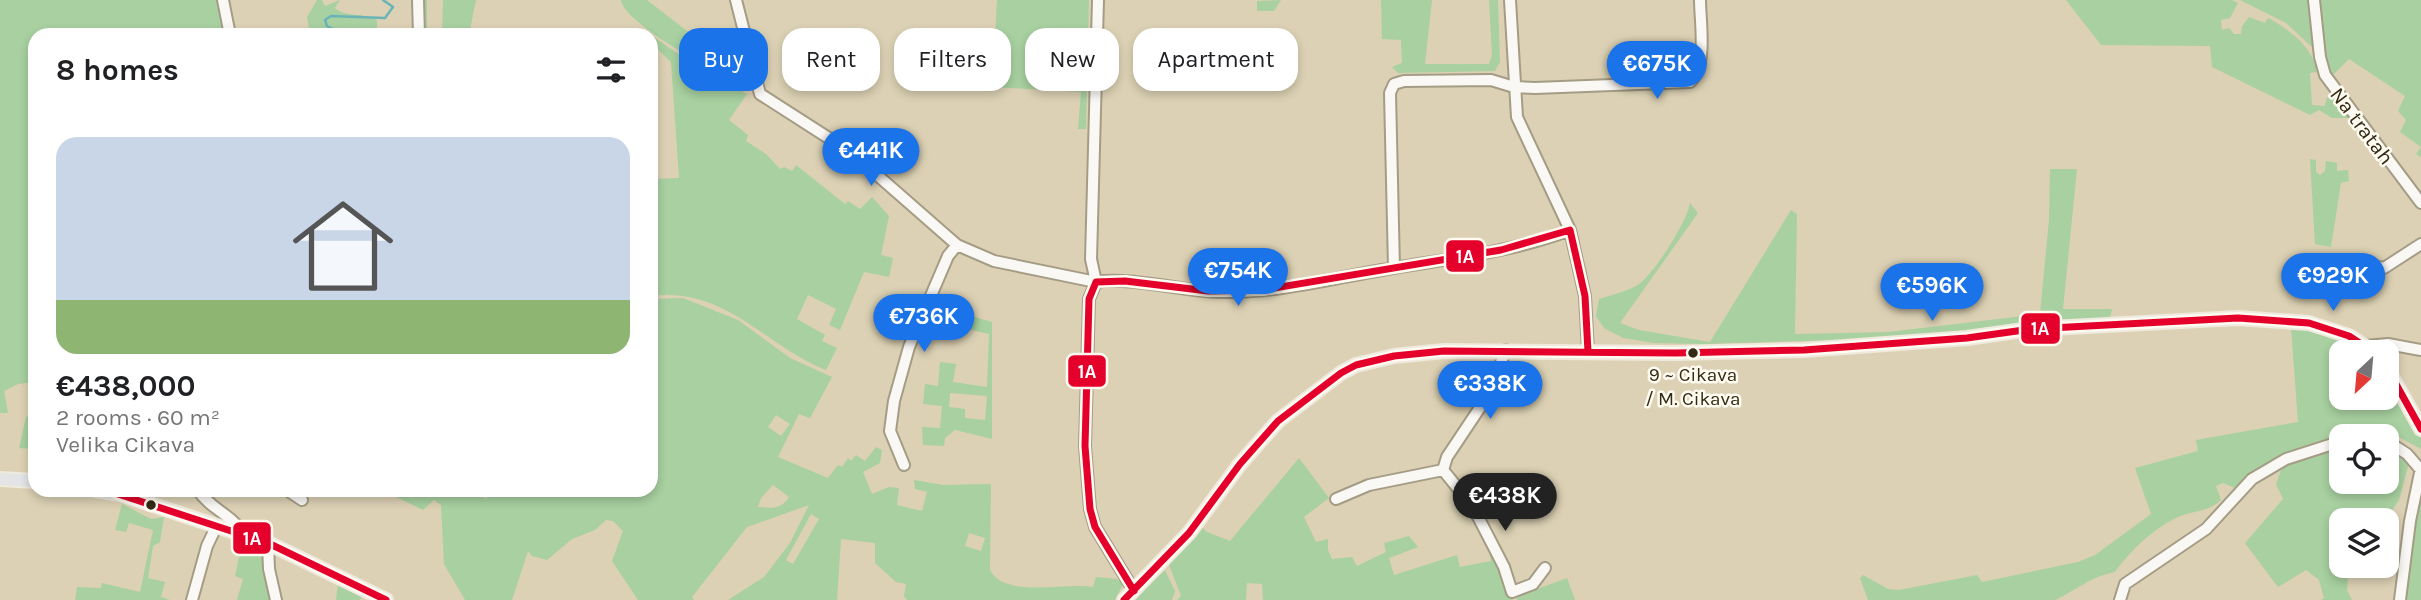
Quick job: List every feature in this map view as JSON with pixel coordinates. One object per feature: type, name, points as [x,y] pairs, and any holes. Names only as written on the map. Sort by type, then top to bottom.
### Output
[{"type":"main road","points":[[1129,595],[1189,533],[1256,443],[1278,421],[1325,383],[1356,365],[1394,356],[1444,351],[1506,350],[1804,350],[1967,338],[2031,329],[2210,318],[2274,319],[2321,326],[2350,340]]},
{"type":"main road","points":[[2399,390],[2421,429]]},
{"type":"main road","points":[[0,479],[28,481]]},
{"type":"main road","points":[[130,497],[268,543],[386,600]]},
{"type":"street","points":[[223,0],[229,28]]},
{"type":"street","points":[[418,0],[419,28]]},
{"type":"street","points":[[736,0],[760,93],[852,153],[957,245],[995,261],[1096,282],[1112,280],[1220,293],[1251,292],[1526,244],[1570,230]]},
{"type":"street","points":[[1098,0],[1091,259],[1096,282],[1089,299],[1085,456],[1090,509],[1129,595]]},
{"type":"street","points":[[1510,0],[1514,87],[1522,130],[1570,230],[1585,296],[1588,352]]},
{"type":"street","points":[[1394,268],[1390,93],[1394,84],[1404,81],[1491,79],[1514,87],[1690,82],[1696,77],[1700,64],[1700,0]]},
{"type":"street","name":"Na tratah","points":[[2314,0],[2320,57],[2325,75],[2421,203]]},
{"type":"street","points":[[2354,263],[2384,268],[2421,244]]},
{"type":"street","points":[[904,465],[890,431],[898,382],[948,256],[957,245]]},
{"type":"street","points":[[2399,346],[2421,350]]},
{"type":"street","points":[[1443,470],[1447,457],[1487,397],[1506,350]]},
{"type":"street","points":[[2120,600],[2125,584],[2206,528],[2236,493],[2267,468],[2329,446]]},
{"type":"street","points":[[2399,449],[2421,469],[2410,521],[2400,600]]},
{"type":"street","points":[[1336,499],[1369,485],[1443,470]]},
{"type":"street","points":[[1443,470],[1473,507],[1504,567],[1512,592],[1533,584],[1545,568]]},
{"type":"street","points":[[204,497],[211,506],[232,519],[243,533]]},
{"type":"street","points":[[192,600],[207,547],[217,525]]},
{"type":"street","points":[[268,543],[269,569],[276,600]]},
{"type":"green space","points":[[0,0],[217,0],[223,28],[28,28],[28,383],[18,384],[4,391],[8,413],[0,413]]},
{"type":"green space","points":[[317,0],[322,0],[325,6],[340,0],[335,8],[344,13],[377,20],[377,28],[309,28],[307,17]]},
{"type":"green space","points":[[421,0],[427,0],[427,28],[422,28]]},
{"type":"green space","points":[[443,0],[476,0],[470,28],[442,28]]},
{"type":"green space","points":[[621,0],[647,0],[683,28],[679,28],[679,50],[658,37],[658,28],[646,28],[632,16]]},
{"type":"green space","points":[[997,0],[1089,0],[1088,28],[1025,28],[1025,89],[1011,88],[1011,28],[995,28]]},
{"type":"green space","points":[[1281,0],[1274,11],[1257,11],[1257,1]]},
{"type":"green space","points":[[1381,0],[1432,0],[1425,64],[1489,64],[1492,55],[1489,0],[1498,0],[1500,62],[1495,71],[1398,73],[1392,67],[1402,63],[1401,40],[1382,39]]},
{"type":"green space","points":[[2066,0],[2232,0],[2238,3],[2230,18],[2221,20],[2222,30],[2229,28],[2234,34],[2241,34],[2242,26],[2249,17],[2265,23],[2268,18],[2284,28],[2299,40],[2315,63],[2317,72],[2310,73],[2312,105],[2325,106],[2327,97],[2337,97],[2355,120],[2353,126],[2349,118],[2332,118],[2319,110],[2310,115],[2212,67],[2210,46],[2101,45]]},
{"type":"green space","points":[[2240,0],[2308,0],[2313,13],[2315,50],[2286,23]]},
{"type":"green space","points":[[2317,0],[2421,0],[2421,147],[2400,132],[2406,120],[2398,111],[2405,96],[2349,59],[2331,77],[2322,49]]},
{"type":"green space","points":[[658,40],[679,54],[679,91],[741,91],[747,94],[729,120],[748,135],[746,141],[766,154],[780,169],[784,167],[792,171],[796,165],[845,204],[848,201],[860,209],[872,197],[889,216],[881,255],[893,258],[889,277],[864,272],[840,330],[829,325],[836,309],[808,295],[797,319],[825,335],[822,341],[837,348],[826,370],[783,347],[723,309],[702,300],[658,296],[658,179],[679,178],[671,62],[658,50]]},
{"type":"green space","points":[[1063,91],[1087,91],[1086,129],[1078,129],[1081,92]]},
{"type":"green space","points":[[2310,159],[2316,160],[2316,172],[2320,175],[2325,171],[2326,161],[2337,163],[2337,171],[2348,170],[2349,181],[2341,183],[2331,247],[2315,244]]},
{"type":"green space","points":[[2050,169],[2077,169],[2063,309],[2112,309],[2110,318],[2033,322],[1908,338],[1704,344],[1654,343],[1623,338],[1604,328],[1596,316],[1599,299],[1636,286],[1651,272],[1676,235],[1690,203],[1698,213],[1620,323],[1639,330],[1710,342],[1791,210],[1797,214],[1795,334],[1888,332],[2040,314],[2049,220]]},
{"type":"green space","points":[[683,298],[738,320],[790,358],[832,377],[810,418],[799,414],[778,457],[828,478],[838,465],[842,467],[848,458],[851,461],[856,455],[865,461],[876,447],[882,450],[880,463],[863,472],[872,494],[889,487],[899,488],[897,505],[922,511],[927,492],[915,489],[914,480],[943,485],[991,484],[990,570],[998,579],[1008,584],[1037,588],[1093,587],[1096,577],[1117,579],[1123,584],[1115,600],[907,600],[904,596],[906,584],[896,582],[875,563],[875,543],[841,539],[837,600],[728,600],[764,577],[790,543],[809,505],[747,527],[692,597],[694,600],[638,600],[612,561],[623,531],[613,521],[606,520],[595,530],[572,539],[547,560],[532,556],[528,551],[512,600],[465,600],[444,564],[441,505],[434,500],[423,510],[396,497],[658,497],[658,299]],"holes":[[[776,415],[790,424],[781,436],[768,427]],[[773,485],[789,497],[779,506],[758,507],[761,498]],[[811,514],[819,519],[793,564],[786,560]],[[969,533],[985,538],[981,551],[965,546]]]},
{"type":"green space","points":[[971,316],[992,322],[992,439],[955,430],[945,438],[944,446],[923,445],[922,427],[940,428],[942,406],[923,404],[925,384],[938,386],[940,362],[956,364],[953,382],[987,387],[989,334],[967,329]],"holes":[[[950,393],[987,396],[985,420],[965,418],[965,409],[949,407]]]},
{"type":"green space","points":[[2291,327],[2338,340],[2329,340],[2329,410],[2399,410],[2399,399],[2421,438],[2421,449],[2399,437],[2399,424],[2329,424],[2329,494],[2399,494],[2399,450],[2410,459],[2399,500],[2394,508],[2329,508],[2329,578],[2348,578],[2347,590],[2352,600],[2321,600],[2324,598],[2319,580],[2306,570],[2278,587],[2245,543],[2283,499],[2276,484],[2286,456],[2266,463],[2235,488],[2223,483],[2216,486],[2221,500],[2216,504],[2167,523],[2143,541],[2115,572],[2090,581],[2055,600],[1868,600],[1860,578],[1863,575],[1888,589],[1899,590],[1977,575],[1982,582],[2078,562],[2095,555],[2151,514],[2135,468],[2198,451],[2196,440],[2298,422]]},
{"type":"green space","points":[[28,416],[28,449],[19,448]]},
{"type":"green space","points":[[1299,458],[1329,498],[1304,517],[1316,542],[1328,539],[1328,550],[1332,559],[1352,557],[1357,566],[1386,552],[1384,543],[1409,536],[1418,547],[1389,558],[1394,575],[1457,555],[1460,567],[1491,561],[1487,538],[1502,565],[1513,600],[1263,600],[1262,584],[1247,583],[1246,600],[1177,600],[1181,596],[1169,565],[1201,526],[1207,532],[1230,541]]},
{"type":"green space","points":[[2421,490],[2421,600],[2402,600]]},
{"type":"green space","points":[[122,504],[151,519],[164,517],[160,542],[153,546],[148,578],[165,582],[161,597],[170,600],[75,600],[77,587],[101,588],[102,583],[140,592],[153,530],[129,523],[126,532],[115,530]]},
{"type":"green space","points":[[243,539],[263,547],[273,600],[237,600],[243,579],[235,576]]},
{"type":"green space","points":[[1165,570],[1175,591],[1172,600],[1134,600]]},
{"type":"green space","points":[[1567,578],[1575,600],[1517,600],[1516,597]]},
{"type":"green space","points":[[338,583],[362,595],[360,600],[336,600]]},
{"type":"waterway","points":[[331,28],[325,20],[331,16],[385,18],[393,7],[383,0]]},
{"type":"transit line","name":"1A","points":[[1134,591],[1095,527],[1090,509],[1085,446],[1089,299],[1096,282],[1125,281],[1208,291],[1263,290],[1501,250],[1570,230],[1585,296],[1588,352]]},
{"type":"transit line","name":"1A","points":[[1124,600],[1189,533],[1240,464],[1278,421],[1341,373],[1356,365],[1394,356],[1444,351],[1676,353],[1804,350],[1967,338],[2031,329],[2238,318],[2309,323],[2355,340]]},
{"type":"transit line","name":"1A","points":[[2399,390],[2421,429]]},
{"type":"transit line","name":"1A","points":[[127,497],[268,543],[386,600]]},
{"type":"place","name":"9 ~ Cikava / M. Cikava","points":[[1693,353]]}]
